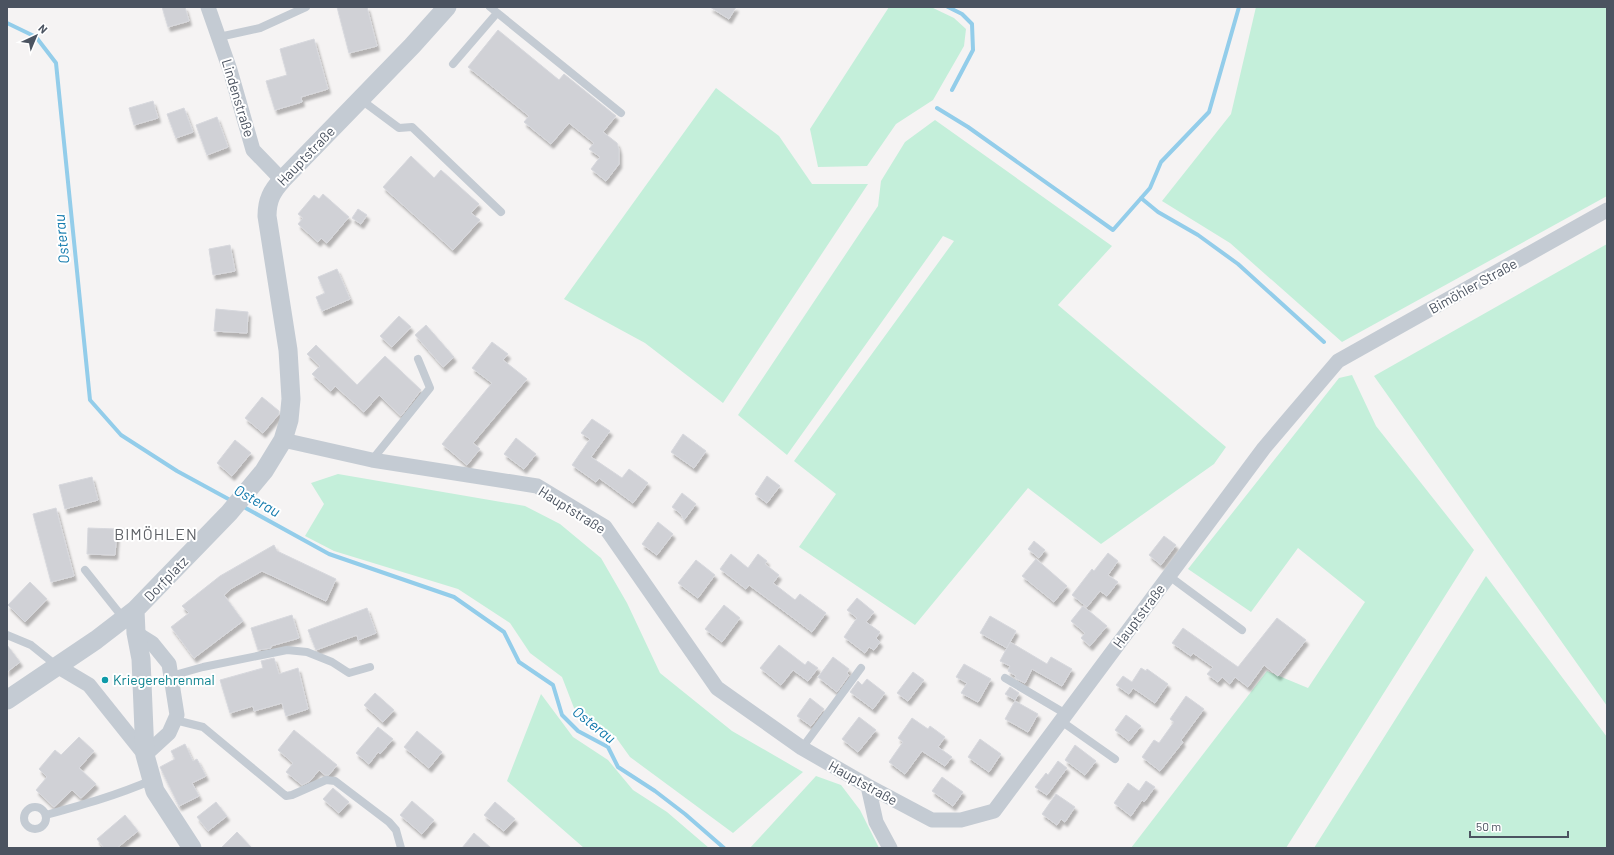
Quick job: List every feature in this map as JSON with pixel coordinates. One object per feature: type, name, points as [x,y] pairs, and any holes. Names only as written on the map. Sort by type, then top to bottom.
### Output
[{"type":"street","name":"Lindenstraße","points":[[208,7],[254,150],[282,180]]},
{"type":"street","name":"Hauptstraße","points":[[229,513],[264,471],[283,440],[289,420],[291,399],[288,350],[267,216],[267,204],[272,192],[448,7]]},
{"type":"street","name":"Bimöhler Straße","points":[[1338,361],[1607,210]]},
{"type":"street","name":"Hauptstraße","points":[[283,440],[372,460],[537,486],[605,527],[717,688],[802,748],[868,786],[932,820],[961,820],[994,811],[1264,448],[1338,361]]},
{"type":"street","name":"Dorfplatz","points":[[7,700],[57,666],[132,621],[229,513]]},
{"type":"street","points":[[132,621],[169,664],[177,715],[169,733],[145,755]]},
{"type":"street","points":[[132,621],[141,659],[145,755],[156,791],[192,848]]},
{"type":"street","points":[[57,666],[89,685],[145,755]]},
{"type":"street","points":[[868,786],[876,822],[890,848]]},
{"type":"lane","points":[[218,37],[260,28],[306,7]]},
{"type":"lane","points":[[490,7],[621,113]]},
{"type":"lane","points":[[453,64],[497,13]]},
{"type":"lane","points":[[360,99],[399,128],[412,127],[501,212]]},
{"type":"lane","points":[[372,460],[430,388],[418,359]]},
{"type":"lane","points":[[84,570],[132,621]]},
{"type":"lane","points":[[1169,576],[1242,630]]},
{"type":"lane","points":[[7,635],[31,645],[57,666]]},
{"type":"lane","points":[[171,676],[203,667],[287,650],[307,652],[332,662],[350,673],[370,667]]},
{"type":"lane","points":[[802,748],[861,668]]},
{"type":"lane","points":[[1005,678],[1064,717],[1115,759]]},
{"type":"lane","points":[[175,720],[203,727],[286,796],[292,795],[326,780],[335,781],[389,822],[396,830],[401,848]]},
{"type":"lane","points":[[46,815],[104,798],[152,780]]},
{"type":"green space","points":[[889,7],[931,7],[954,18],[966,29],[964,46],[933,100],[896,124],[867,166],[818,167],[810,129]]},
{"type":"green space","points":[[1256,7],[1607,7],[1607,196],[1342,342],[1230,243],[1162,201],[1231,114]]},
{"type":"green space","points":[[716,88],[779,136],[812,184],[868,184],[723,403],[645,343],[564,299]]},
{"type":"green space","points":[[935,120],[1112,246],[1058,305],[1226,447],[1214,464],[1101,544],[1028,488],[915,625],[799,547],[836,494],[794,461],[954,241],[943,236],[787,455],[738,415],[878,206],[881,181],[905,142]]},
{"type":"green space","points":[[1607,244],[1607,706],[1374,376]]},
{"type":"green space","points":[[1352,375],[1376,426],[1474,550],[1286,848],[1131,848],[1267,671],[1308,688],[1365,602],[1298,548],[1251,612],[1188,569],[1339,378]]},
{"type":"green space","points":[[338,474],[525,506],[560,524],[601,558],[627,603],[660,673],[732,731],[803,772],[733,833],[630,757],[615,736],[586,719],[574,708],[562,677],[530,653],[510,623],[458,589],[334,551],[305,536],[324,504],[311,483]]},
{"type":"green space","points":[[1486,576],[1607,737],[1607,848],[1314,848]]},
{"type":"green space","points":[[541,694],[573,737],[608,760],[633,790],[667,812],[709,848],[584,848],[507,781]]},
{"type":"green space","points":[[816,776],[841,785],[860,810],[879,848],[750,848]]},
{"type":"building","points":[[162,7],[185,7],[189,21],[168,27]]},
{"type":"building","points":[[337,7],[367,7],[377,46],[349,53]]},
{"type":"building","points":[[710,7],[736,7],[729,19]]},
{"type":"building","points":[[498,30],[559,80],[564,74],[616,116],[603,132],[617,143],[619,150],[619,164],[606,181],[591,169],[600,157],[589,149],[594,143],[569,123],[551,144],[524,122],[529,116],[468,67]]},
{"type":"building","points":[[314,39],[328,89],[301,97],[302,102],[275,110],[266,81],[287,75],[280,49]]},
{"type":"building","points":[[153,101],[158,118],[134,125],[129,108]]},
{"type":"building","points":[[184,108],[193,132],[176,138],[167,114]]},
{"type":"building","points":[[217,117],[228,147],[207,155],[196,125]]},
{"type":"building","points":[[411,156],[434,178],[441,170],[479,204],[471,213],[480,220],[453,250],[383,187]]},
{"type":"building","points":[[323,194],[349,217],[327,243],[321,238],[318,242],[298,224],[303,218],[298,214],[314,195],[319,199]]},
{"type":"building","points":[[358,209],[367,215],[361,224],[352,218]]},
{"type":"building","points":[[230,245],[235,271],[213,275],[209,249]]},
{"type":"building","points":[[337,269],[350,299],[322,311],[316,297],[325,293],[318,277]]},
{"type":"building","points":[[216,309],[248,312],[247,333],[214,331]]},
{"type":"building","points":[[399,316],[411,327],[392,347],[380,336]]},
{"type":"building","points":[[426,325],[454,357],[443,367],[415,335]]},
{"type":"building","points":[[492,342],[508,354],[503,360],[527,379],[473,443],[480,449],[467,465],[442,444],[492,383],[472,368]]},
{"type":"building","points":[[316,345],[357,385],[385,356],[421,390],[401,416],[379,395],[364,412],[335,386],[331,391],[312,374],[320,366],[307,354]]},
{"type":"building","points":[[262,397],[279,411],[279,414],[263,433],[245,418]]},
{"type":"building","points":[[592,419],[610,431],[591,457],[622,478],[629,469],[648,483],[633,503],[599,478],[596,482],[572,465],[590,439],[581,433]]},
{"type":"building","points":[[683,434],[706,451],[694,468],[671,452]]},
{"type":"building","points":[[516,438],[536,454],[524,469],[504,454]]},
{"type":"building","points":[[235,440],[251,453],[232,476],[217,463]]},
{"type":"building","points":[[767,476],[780,486],[767,503],[755,494]]},
{"type":"building","points":[[92,477],[98,500],[65,509],[59,485]]},
{"type":"building","points":[[682,493],[696,504],[684,520],[681,514],[672,507]]},
{"type":"building","points":[[56,508],[74,576],[51,582],[33,514]]},
{"type":"building","points":[[658,522],[673,534],[657,555],[642,544]]},
{"type":"building","points":[[88,528],[117,529],[115,555],[87,554]]},
{"type":"building","points":[[1164,536],[1176,545],[1161,565],[1149,555]]},
{"type":"building","points":[[1034,541],[1045,550],[1039,558],[1028,549]]},
{"type":"building","points":[[274,545],[277,551],[336,579],[326,601],[262,571],[232,588],[224,595],[243,621],[194,658],[171,627],[189,613],[182,606],[220,576]]},
{"type":"building","points":[[1108,553],[1118,561],[1108,575],[1118,582],[1107,596],[1100,591],[1087,607],[1072,595],[1092,569],[1094,571]]},
{"type":"building","points":[[731,554],[748,568],[758,554],[767,561],[765,564],[779,575],[773,583],[795,600],[800,594],[826,613],[812,632],[749,585],[746,589],[720,569]]},
{"type":"building","points":[[1036,559],[1067,586],[1054,602],[1022,576]]},
{"type":"building","points":[[696,560],[715,575],[698,598],[678,583]]},
{"type":"building","points":[[30,582],[47,599],[25,622],[8,605]]},
{"type":"building","points":[[857,598],[874,612],[866,622],[880,632],[876,638],[880,642],[874,650],[869,647],[865,653],[844,637],[857,618],[847,610]]},
{"type":"building","points":[[724,605],[740,618],[722,642],[705,629]]},
{"type":"building","points":[[1083,606],[1107,626],[1090,646],[1081,638],[1085,633],[1071,621]]},
{"type":"building","points":[[367,608],[376,633],[358,640],[357,635],[316,650],[308,630]]},
{"type":"building","points":[[292,615],[299,638],[271,646],[271,648],[258,650],[251,628]]},
{"type":"building","points":[[990,616],[1016,631],[1007,648],[980,633]]},
{"type":"building","points":[[1277,618],[1306,640],[1278,676],[1264,665],[1248,687],[1235,677],[1230,684],[1222,677],[1218,682],[1207,674],[1213,667],[1193,653],[1191,656],[1172,643],[1183,628],[1238,667]]},
{"type":"building","points":[[1010,642],[1047,664],[1051,657],[1072,669],[1062,686],[1032,669],[1025,683],[1015,678],[1016,676],[1008,671],[1010,666],[1000,661]]},
{"type":"building","points":[[7,645],[20,662],[7,672]]},
{"type":"building","points":[[779,645],[805,665],[808,661],[818,668],[808,681],[793,670],[781,685],[760,668]]},
{"type":"building","points":[[833,657],[849,669],[847,673],[849,675],[837,692],[818,677]]},
{"type":"building","points":[[274,658],[279,674],[298,668],[308,709],[286,716],[282,703],[254,711],[253,706],[230,713],[220,680],[263,668],[261,661]]},
{"type":"building","points":[[964,664],[991,679],[978,702],[961,693],[967,683],[956,677]]},
{"type":"building","points":[[1141,668],[1146,671],[1147,669],[1168,684],[1155,703],[1133,688],[1129,694],[1116,685],[1123,676],[1132,682]]},
{"type":"building","points":[[913,672],[924,680],[908,701],[897,693]]},
{"type":"building","points":[[867,679],[885,693],[873,709],[850,692],[858,681],[862,685]]},
{"type":"building","points":[[1010,687],[1019,693],[1015,700],[1005,694]]},
{"type":"building","points":[[375,693],[394,710],[383,722],[364,705]]},
{"type":"building","points":[[1186,696],[1204,709],[1181,740],[1183,742],[1160,771],[1142,757],[1154,740],[1159,743],[1174,722],[1170,719]]},
{"type":"building","points":[[810,698],[824,709],[811,726],[797,716]]},
{"type":"building","points":[[1015,701],[1038,714],[1028,732],[1005,719]]},
{"type":"building","points":[[1126,715],[1141,726],[1129,741],[1115,730]]},
{"type":"building","points":[[859,717],[876,730],[858,752],[842,739]]},
{"type":"building","points":[[912,718],[928,729],[930,726],[945,737],[938,747],[952,757],[945,766],[922,751],[905,774],[889,762],[903,742],[898,738]]},
{"type":"building","points":[[378,727],[393,739],[380,754],[378,752],[369,764],[356,753]]},
{"type":"building","points":[[294,730],[337,765],[329,775],[325,775],[319,770],[310,781],[302,785],[286,772],[293,763],[278,750]]},
{"type":"building","points":[[417,731],[442,752],[429,768],[404,747]]},
{"type":"building","points":[[79,737],[94,751],[79,768],[96,784],[81,798],[72,790],[54,807],[36,790],[47,777],[39,769],[55,750],[61,755]]},
{"type":"building","points":[[980,739],[1001,754],[989,772],[968,757]]},
{"type":"building","points":[[185,744],[193,761],[197,759],[206,776],[192,783],[199,796],[179,806],[160,767],[175,759],[171,751]]},
{"type":"building","points":[[1075,745],[1096,761],[1085,775],[1065,760]]},
{"type":"building","points":[[1058,761],[1067,768],[1047,795],[1035,787],[1046,773],[1048,775]]},
{"type":"building","points":[[942,777],[963,792],[953,806],[932,791]]},
{"type":"building","points":[[1146,781],[1155,787],[1144,802],[1142,800],[1131,816],[1114,803],[1128,783],[1139,791]]},
{"type":"building","points":[[333,788],[349,802],[339,813],[323,799]]},
{"type":"building","points":[[1056,794],[1075,807],[1065,822],[1061,819],[1057,825],[1042,814]]},
{"type":"building","points":[[412,801],[434,820],[422,834],[400,815]]},
{"type":"building","points":[[216,802],[227,816],[208,831],[197,817]]},
{"type":"building","points":[[495,802],[515,819],[504,831],[484,815]]},
{"type":"building","points":[[125,815],[138,831],[117,848],[104,848],[97,839]]},
{"type":"building","points":[[237,832],[252,848],[221,848]]},
{"type":"building","points":[[474,833],[491,848],[462,848]]},
{"type":"waterway","points":[[948,7],[962,14],[972,24],[973,50],[952,90]]},
{"type":"waterway","points":[[937,108],[968,127],[1113,230],[1150,188],[1161,162],[1209,112],[1239,7]]},
{"type":"waterway","name":"Osterau","points":[[7,23],[36,37],[56,63],[90,400],[121,435],[177,471],[232,501]]},
{"type":"waterway","points":[[1141,198],[1158,212],[1198,235],[1238,264],[1324,342]]},
{"type":"waterway","name":"Osterau","points":[[242,506],[329,554],[454,597],[504,632],[519,662],[553,685],[562,715],[578,731],[608,747],[618,767],[655,791],[685,814],[724,848]]},
{"type":"place","name":"Kriegerehrenmal","points":[[105,680]]},
{"type":"district","name":"BIMÖHLEN","points":[[156,534]]}]
